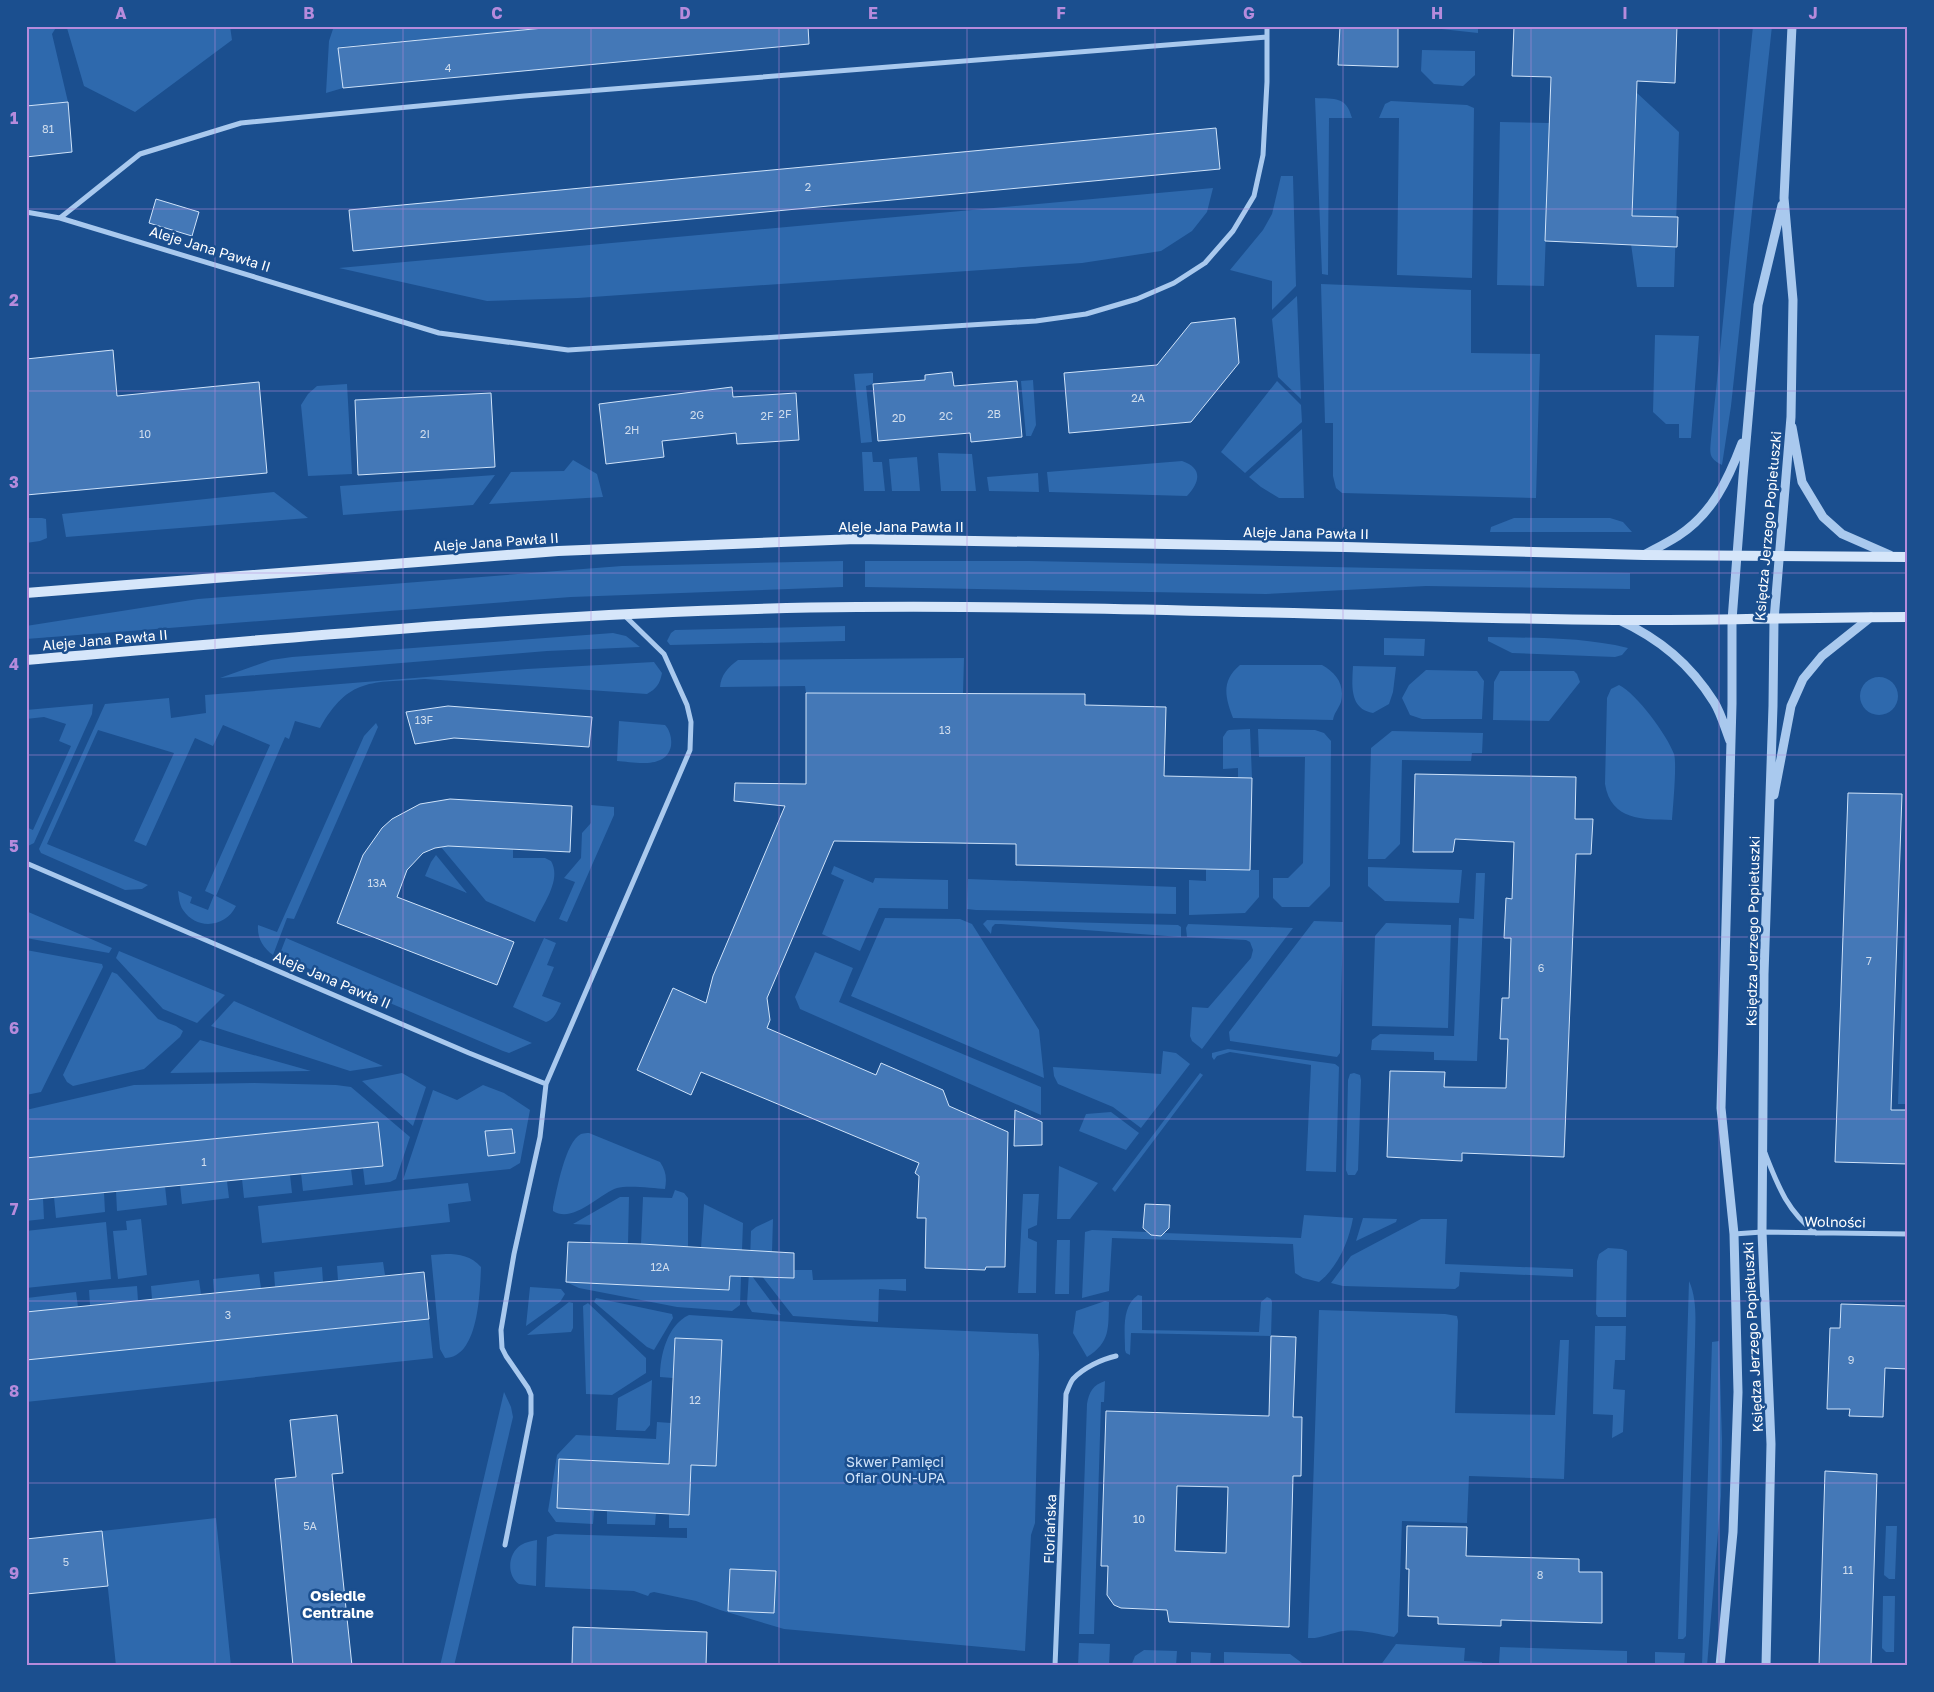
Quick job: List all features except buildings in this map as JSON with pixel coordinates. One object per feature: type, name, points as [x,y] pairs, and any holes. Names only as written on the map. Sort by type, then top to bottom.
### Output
[{"type":"main road","name":"Aleje Jana Pawła II","points":[[26,593],[558,551],[856,539],[1328,547],[1644,555],[1908,557]]},
{"type":"main road","name":"Aleje Jana Pawła II","points":[[26,660],[407,628],[623,614],[855,607],[1083,609],[1619,620],[1774,620],[1908,617]]},
{"type":"street","name":"Aleje Jana Pawła II","points":[[26,212],[60,218],[439,332],[568,350],[1036,321],[1086,314],[1138,299],[1174,282],[1205,264],[1233,231],[1254,196],[1263,155],[1267,82],[1267,26]]},
{"type":"street","name":"Księdza Jerzego Popiełuszki","points":[[1766,1666],[1771,1444],[1762,1232],[1764,974],[1774,620],[1791,417],[1793,300],[1784,198],[1792,26]]},
{"type":"street","points":[[60,218],[140,154],[241,123],[524,96],[1267,37]]},
{"type":"street","name":"Księdza Jerzego Popiełuszki","points":[[1720,1666],[1733,1532],[1738,1392],[1734,1234],[1721,1108],[1731,744],[1732,620],[1758,305],[1784,198]]},
{"type":"street","points":[[1791,417],[1802,482],[1823,517],[1842,534],[1893,556]]},
{"type":"street","points":[[1644,555],[1679,536],[1706,512],[1730,477],[1747,431]]},
{"type":"street","points":[[505,1545],[531,1403],[528,1388],[509,1363],[502,1348],[501,1321],[540,1137],[546,1084],[690,750],[691,722],[688,705],[664,654],[623,614]]},
{"type":"street","points":[[1769,818],[1791,706],[1803,679],[1822,656],[1871,617]]},
{"type":"street","points":[[1619,620],[1642,630],[1658,640],[1689,668],[1715,703],[1731,744]]},
{"type":"street","name":"Aleje Jana Pawła II","points":[[26,863],[468,1054],[546,1084]]},
{"type":"street","points":[[1763,1147],[1780,1191],[1791,1209],[1805,1224],[1817,1233]]},
{"type":"street","name":"Wolności","points":[[1734,1234],[1762,1232],[1908,1234]]},
{"type":"street","name":"Floriańska","points":[[1056,1666],[1066,1394],[1073,1379],[1103,1360],[1116,1356]]},
{"type":"green space","points":[[26,26],[57,26],[52,34],[68,102],[26,106]]},
{"type":"green space","points":[[69,26],[230,26],[232,40],[135,112],[84,86],[67,28]]},
{"type":"green space","points":[[334,26],[564,26],[339,47],[343,88],[326,93],[329,41]]},
{"type":"green space","points":[[1414,26],[1478,26],[1478,33]]},
{"type":"green space","points":[[1753,26],[1772,26],[1731,406],[1722,465],[1714,460],[1710,452]]},
{"type":"green space","points":[[1422,50],[1475,51],[1475,75],[1463,86],[1434,84],[1421,71]]},
{"type":"green space","points":[[1637,93],[1679,132],[1674,287],[1637,287],[1631,244]]},
{"type":"green space","points":[[1315,98],[1334,99],[1343,102],[1350,111],[1352,118],[1329,118],[1328,275],[1322,274]]},
{"type":"green space","points":[[1391,101],[1467,105],[1474,108],[1472,278],[1397,275],[1399,118],[1379,118],[1385,104]]},
{"type":"green space","points":[[1500,122],[1550,123],[1544,286],[1497,285]]},
{"type":"green space","points":[[1281,176],[1293,176],[1296,286],[1272,310],[1272,281],[1230,270],[1263,230],[1272,214]]},
{"type":"green space","points":[[1213,188],[1207,212],[1192,231],[1161,251],[1082,263],[578,298],[487,301],[339,268]]},
{"type":"green space","points":[[1321,284],[1471,290],[1471,353],[1540,354],[1536,498],[1342,493],[1336,488],[1333,476],[1333,423],[1325,423]]},
{"type":"green space","points":[[1297,296],[1301,399],[1278,377],[1272,319]]},
{"type":"green space","points":[[1655,335],[1699,336],[1691,438],[1679,438],[1679,424],[1666,424],[1653,412]]},
{"type":"green space","points":[[873,373],[873,384],[866,386],[872,442],[861,443],[854,374]]},
{"type":"green space","points":[[1033,380],[1036,425],[1031,436],[1026,436],[1021,381]]},
{"type":"green space","points":[[1277,381],[1301,405],[1302,422],[1245,473],[1221,452]]},
{"type":"green space","points":[[347,384],[352,474],[308,476],[301,405],[308,394],[317,386]]},
{"type":"green space","points":[[1302,429],[1304,498],[1279,498],[1249,477]]},
{"type":"green space","points":[[862,452],[872,452],[873,462],[882,462],[885,491],[864,491]]},
{"type":"green space","points":[[938,453],[972,454],[976,491],[941,491]]},
{"type":"green space","points":[[917,457],[920,491],[892,491],[889,459]]},
{"type":"green space","points":[[573,460],[597,474],[603,497],[489,504],[511,472],[564,471]]},
{"type":"green space","points":[[1182,461],[1193,467],[1197,476],[1195,486],[1187,496],[1049,492],[1047,472]]},
{"type":"green space","points":[[1038,473],[1039,492],[989,491],[987,477]]},
{"type":"green space","points":[[495,475],[473,505],[343,515],[340,486]]},
{"type":"green space","points":[[274,492],[308,518],[66,537],[62,514]]},
{"type":"green space","points":[[26,518],[46,519],[47,538],[26,543]]},
{"type":"green space","points":[[1514,518],[1610,518],[1623,522],[1632,532],[1490,532],[1491,527]]},
{"type":"green space","points":[[843,561],[843,587],[571,597],[26,639],[26,626],[198,599],[622,566]]},
{"type":"green space","points":[[865,561],[1030,561],[1630,573],[1630,589],[1426,586],[1266,594],[865,587]]},
{"type":"green space","points":[[845,626],[845,641],[670,645],[667,641],[675,630]]},
{"type":"green space","points":[[613,633],[626,636],[640,647],[547,651],[220,678],[271,660],[292,657]]},
{"type":"green space","points":[[1488,637],[1576,640],[1628,648],[1622,655],[1615,657],[1512,653],[1488,641]]},
{"type":"green space","points":[[1384,638],[1425,639],[1424,656],[1384,655]]},
{"type":"green space","points":[[964,658],[963,694],[806,693],[805,686],[720,687],[726,672],[738,660]]},
{"type":"green space","points":[[654,662],[662,673],[657,686],[647,694],[425,679],[390,681],[363,686],[352,691],[341,699],[320,728],[295,721],[289,739],[285,737],[216,896],[236,906],[231,913],[219,922],[203,924],[189,917],[179,901],[178,891],[192,897],[190,903],[208,910],[214,895],[205,891],[270,745],[223,725],[213,746],[195,738],[146,846],[134,841],[174,753],[98,730],[47,844],[148,885],[142,889],[125,890],[41,853],[39,849],[105,704],[169,698],[171,718],[206,713],[205,695],[527,669]]},
{"type":"green space","points":[[1240,665],[1322,665],[1335,675],[1342,690],[1341,702],[1333,720],[1233,718],[1226,690],[1230,677]]},
{"type":"green space","points":[[1353,666],[1396,667],[1393,692],[1389,704],[1373,713],[1365,711],[1360,707],[1354,695],[1352,681]]},
{"type":"green space","points":[[1426,670],[1477,671],[1484,681],[1482,719],[1422,719],[1410,715],[1402,698],[1409,685]]},
{"type":"green space","points":[[1500,671],[1574,671],[1580,682],[1549,721],[1493,720],[1494,682]]},
{"type":"green space","points":[[1879,677],[1892,683],[1898,696],[1892,709],[1879,715],[1866,709],[1860,696],[1866,683]]},
{"type":"green space","points":[[1619,685],[1634,697],[1651,716],[1665,736],[1674,754],[1675,775],[1672,820],[1630,816],[1614,805],[1608,796],[1605,784],[1607,698],[1611,689]]},
{"type":"green space","points":[[93,704],[92,714],[34,843],[28,846],[26,845],[26,827],[33,830],[71,746],[59,741],[66,724],[44,717],[26,719],[26,710]]},
{"type":"green space","points":[[619,721],[665,725],[671,740],[668,754],[656,762],[617,761]]},
{"type":"green space","points":[[376,723],[378,727],[294,919],[287,918],[273,955],[261,942],[258,925],[277,932],[364,736]]},
{"type":"green space","points":[[1250,729],[1252,778],[1238,778],[1238,768],[1223,769],[1223,737],[1229,730]]},
{"type":"green space","points":[[1258,729],[1315,730],[1324,733],[1331,741],[1330,886],[1309,907],[1282,907],[1273,898],[1273,878],[1288,878],[1303,863],[1305,757],[1259,757]]},
{"type":"green space","points":[[1392,731],[1483,733],[1482,753],[1472,753],[1471,761],[1402,760],[1400,844],[1385,859],[1368,859],[1371,748]]},
{"type":"green space","points":[[591,805],[614,807],[614,815],[567,922],[559,919],[575,882],[564,878],[581,858],[582,833],[591,823]]},
{"type":"green space","points":[[441,847],[513,849],[513,858],[545,858],[551,861],[554,868],[553,884],[535,922],[486,901]]},
{"type":"green space","points":[[436,855],[467,893],[425,876]]},
{"type":"green space","points":[[834,866],[873,883],[875,878],[948,880],[948,909],[879,908],[860,951],[822,934],[844,880],[831,874]]},
{"type":"green space","points":[[1368,867],[1462,870],[1459,903],[1385,901],[1368,886]]},
{"type":"green space","points":[[1206,869],[1259,870],[1259,897],[1245,913],[1189,915],[1189,880],[1206,881]]},
{"type":"green space","points":[[1476,873],[1485,873],[1477,1061],[1434,1060],[1434,1052],[1371,1050],[1372,1040],[1380,1034],[1454,1036],[1459,918],[1474,919]]},
{"type":"green space","points":[[1906,877],[1908,877],[1908,1104],[1898,1104]]},
{"type":"green space","points":[[968,879],[1176,887],[1176,914],[967,909]]},
{"type":"green space","points":[[26,911],[112,948],[109,953],[26,938]]},
{"type":"green space","points":[[885,918],[960,919],[972,924],[1039,1030],[1044,1078],[851,996]]},
{"type":"green space","points":[[987,920],[1178,925],[1181,927],[1181,937],[1001,924],[995,924],[992,927],[991,934],[983,924]]},
{"type":"green space","points":[[1314,921],[1343,922],[1340,1053],[1337,1057],[1230,1041],[1229,1032]]},
{"type":"green space","points":[[1386,923],[1451,925],[1448,1028],[1372,1026],[1375,936]]},
{"type":"green space","points":[[1188,924],[1293,928],[1202,1049],[1192,1041],[1190,1036],[1192,1007],[1208,1008],[1251,958],[1253,950],[1250,942],[1246,940],[1187,937],[1186,928]]},
{"type":"green space","points":[[286,938],[532,1043],[509,1053],[503,1051],[279,956]]},
{"type":"green space","points":[[544,938],[556,943],[547,965],[554,967],[542,996],[561,1003],[554,1017],[546,1022],[513,1007]]},
{"type":"green space","points":[[26,950],[102,964],[103,967],[41,1092],[26,1095]]},
{"type":"green space","points":[[119,951],[225,995],[197,1023],[163,1009],[116,958]]},
{"type":"green space","points":[[815,952],[853,968],[839,1002],[1041,1087],[1041,1115],[800,1009],[795,997]]},
{"type":"green space","points":[[112,972],[117,974],[158,1019],[183,1031],[180,1037],[144,1069],[73,1086],[67,1082],[63,1075]]},
{"type":"green space","points":[[234,1001],[383,1066],[350,1071],[211,1026]]},
{"type":"green space","points":[[200,1040],[311,1071],[170,1073]]},
{"type":"green space","points":[[1228,1049],[1335,1064],[1339,1067],[1336,1172],[1306,1171],[1311,1065],[1230,1052],[1217,1056],[1214,1060],[1212,1057],[1212,1053]]},
{"type":"green space","points":[[1163,1051],[1176,1053],[1190,1064],[1141,1128],[1113,1107],[1058,1084],[1054,1076],[1053,1067],[1161,1074]]},
{"type":"green space","points":[[402,1073],[426,1087],[413,1126],[362,1081]]},
{"type":"green space","points":[[1200,1073],[1203,1075],[1115,1192],[1112,1189]]},
{"type":"green space","points":[[1350,1074],[1360,1075],[1361,1080],[1358,1170],[1355,1175],[1348,1175],[1346,1170],[1348,1080]]},
{"type":"green space","points":[[254,1083],[351,1087],[410,1137],[396,1179],[390,1182],[365,1185],[363,1168],[383,1165],[378,1122],[26,1158],[26,1110],[134,1085]]},
{"type":"green space","points":[[483,1085],[504,1093],[530,1110],[520,1163],[510,1169],[403,1180],[433,1090],[457,1100]],"holes":[[[512,1129],[515,1153],[488,1156],[485,1131]]]},
{"type":"green space","points":[[1111,1112],[1139,1133],[1126,1150],[1079,1131],[1086,1114]]},
{"type":"green space","points":[[589,1133],[660,1162],[666,1175],[665,1189],[621,1187],[610,1191],[586,1207],[569,1214],[553,1211],[559,1179],[570,1146],[581,1134]]},
{"type":"green space","points":[[1059,1166],[1098,1183],[1070,1219],[1057,1219]]},
{"type":"green space","points":[[351,1169],[353,1185],[303,1191],[301,1173]]},
{"type":"green space","points":[[290,1175],[292,1193],[244,1198],[242,1179]]},
{"type":"green space","points":[[227,1181],[229,1198],[182,1204],[180,1185]]},
{"type":"green space","points":[[468,1183],[471,1201],[448,1204],[450,1222],[262,1243],[258,1206]]},
{"type":"green space","points":[[165,1186],[167,1205],[117,1211],[116,1191]]},
{"type":"green space","points":[[675,1190],[684,1193],[688,1198],[688,1247],[641,1244],[643,1197],[672,1198]]},
{"type":"green space","points":[[104,1192],[105,1212],[56,1218],[54,1197]]},
{"type":"green space","points":[[1023,1194],[1039,1194],[1037,1225],[1028,1229],[1028,1238],[1037,1242],[1036,1293],[1018,1293]]},
{"type":"green space","points":[[620,1197],[629,1197],[628,1244],[590,1243],[591,1225],[573,1224]]},
{"type":"green space","points":[[43,1198],[44,1219],[26,1221],[26,1200]]},
{"type":"green space","points":[[704,1204],[743,1223],[740,1305],[732,1311],[677,1307],[579,1288],[566,1282],[728,1290],[731,1250],[701,1248]]},
{"type":"green space","points":[[1304,1215],[1353,1218],[1349,1236],[1342,1253],[1332,1269],[1319,1282],[1303,1278],[1295,1273],[1293,1244],[1112,1238],[1109,1291],[1082,1298],[1085,1232],[1092,1230],[1147,1232],[1151,1235],[1160,1236],[1164,1233],[1301,1238]]},
{"type":"green space","points":[[1363,1218],[1397,1219],[1396,1222],[1356,1241]]},
{"type":"green space","points":[[141,1219],[147,1275],[118,1279],[113,1231],[127,1230],[126,1221]]},
{"type":"green space","points":[[773,1219],[772,1252],[765,1277],[793,1278],[794,1270],[812,1270],[813,1280],[906,1279],[906,1291],[879,1289],[878,1322],[793,1316],[750,1261],[751,1231]]},
{"type":"green space","points":[[1421,1219],[1447,1219],[1445,1264],[1573,1269],[1573,1277],[1460,1272],[1459,1286],[1455,1289],[1343,1286],[1331,1283],[1351,1256]]},
{"type":"green space","points":[[106,1222],[111,1279],[26,1288],[26,1231]]},
{"type":"green space","points":[[1057,1240],[1070,1240],[1069,1294],[1055,1294]]},
{"type":"green space","points":[[1608,1248],[1627,1251],[1626,1317],[1598,1317],[1596,1314],[1597,1261],[1599,1254]]},
{"type":"green space","points":[[431,1255],[465,1256],[481,1267],[478,1306],[471,1336],[465,1347],[456,1355],[445,1358],[440,1349]]},
{"type":"green space","points":[[383,1262],[385,1275],[338,1280],[337,1266]]},
{"type":"green space","points":[[322,1267],[323,1282],[275,1287],[274,1272]]},
{"type":"green space","points":[[749,1272],[781,1315],[752,1312],[747,1304]]},
{"type":"green space","points":[[259,1274],[261,1288],[214,1293],[213,1279]]},
{"type":"green space","points":[[199,1280],[201,1294],[152,1299],[151,1286]]},
{"type":"green space","points":[[1689,1281],[1695,1305],[1695,1345],[1686,1636],[1683,1639],[1678,1639]]},
{"type":"green space","points":[[137,1286],[138,1301],[90,1305],[89,1290]]},
{"type":"green space","points":[[530,1287],[561,1289],[565,1294],[560,1302],[526,1326]]},
{"type":"green space","points":[[76,1292],[78,1307],[28,1312],[27,1298]]},
{"type":"green space","points":[[1138,1295],[1142,1296],[1142,1330],[1259,1332],[1261,1302],[1267,1297],[1272,1302],[1271,1336],[1131,1333],[1130,1355],[1125,1350],[1125,1320],[1129,1306]]},
{"type":"green space","points":[[596,1298],[672,1314],[673,1318],[654,1350],[647,1347],[594,1302]]},
{"type":"green space","points":[[1105,1301],[1109,1302],[1107,1334],[1100,1346],[1087,1357],[1073,1333],[1076,1311]]},
{"type":"green space","points":[[569,1302],[573,1303],[573,1328],[571,1332],[527,1335]]},
{"type":"green space","points":[[588,1303],[646,1358],[646,1373],[612,1395],[586,1394],[583,1306]]},
{"type":"green space","points":[[1319,1310],[1457,1316],[1455,1413],[1555,1415],[1560,1340],[1569,1340],[1564,1479],[1469,1476],[1467,1523],[1402,1521],[1398,1632],[1394,1637],[1350,1631],[1308,1638]]},
{"type":"green space","name":"Skwer Pamięci Ofiar OUN-UPA","points":[[689,1315],[853,1326],[1038,1334],[1035,1523],[1031,1535],[1025,1651],[784,1629],[696,1601],[654,1592],[648,1596],[634,1591],[545,1587],[547,1537],[555,1534],[687,1538],[687,1528],[669,1528],[669,1514],[691,1465],[715,1466],[721,1340],[675,1338],[673,1378],[660,1377],[663,1351],[670,1333],[681,1320]]},
{"type":"green space","points":[[429,1319],[433,1358],[26,1402],[26,1360]]},
{"type":"green space","points":[[1595,1326],[1626,1326],[1625,1360],[1615,1360],[1613,1389],[1625,1390],[1623,1432],[1612,1438],[1613,1415],[1593,1414]]},
{"type":"green space","points":[[1719,1341],[1722,1441],[1721,1496],[1707,1666],[1702,1666],[1712,1342]]},
{"type":"green space","points":[[652,1380],[650,1425],[645,1431],[616,1430],[618,1398]]},
{"type":"green space","points":[[1105,1381],[1104,1402],[1101,1402],[1094,1634],[1079,1634],[1087,1404],[1092,1390]]},
{"type":"green space","points":[[504,1392],[511,1407],[513,1417],[454,1666],[440,1666]]},
{"type":"green space","points":[[657,1422],[671,1423],[669,1464],[594,1510],[593,1524],[556,1522],[548,1511],[557,1455],[576,1435],[656,1439]]},
{"type":"green space","points":[[607,1510],[656,1513],[655,1525],[607,1524]]},
{"type":"green space","points":[[216,1518],[231,1666],[116,1666],[102,1531]]},
{"type":"green space","points":[[1886,1526],[1897,1526],[1895,1579],[1889,1579],[1884,1575]]},
{"type":"green space","points":[[537,1540],[536,1586],[519,1584],[510,1570],[513,1553],[521,1545]]},
{"type":"green space","points":[[1883,1596],[1895,1596],[1894,1652],[1886,1652],[1882,1648]]},
{"type":"green space","points":[[1079,1643],[1110,1644],[1109,1666],[1078,1666]]},
{"type":"green space","points":[[1396,1644],[1465,1648],[1464,1661],[1482,1662],[1482,1666],[1380,1666]]},
{"type":"green space","points":[[1500,1647],[1627,1651],[1627,1666],[1494,1666],[1494,1663],[1499,1663]]},
{"type":"green space","points":[[1144,1650],[1177,1651],[1176,1666],[1131,1666],[1135,1656]]},
{"type":"green space","points":[[1191,1652],[1211,1653],[1210,1666],[1191,1666]]},
{"type":"green space","points":[[1224,1652],[1290,1654],[1306,1666],[1224,1666]]},
{"type":"green space","points":[[1655,1652],[1685,1653],[1684,1666],[1655,1666]]},
{"type":"district","name":"Osiedle Centralne","points":[[338,1604]]}]
